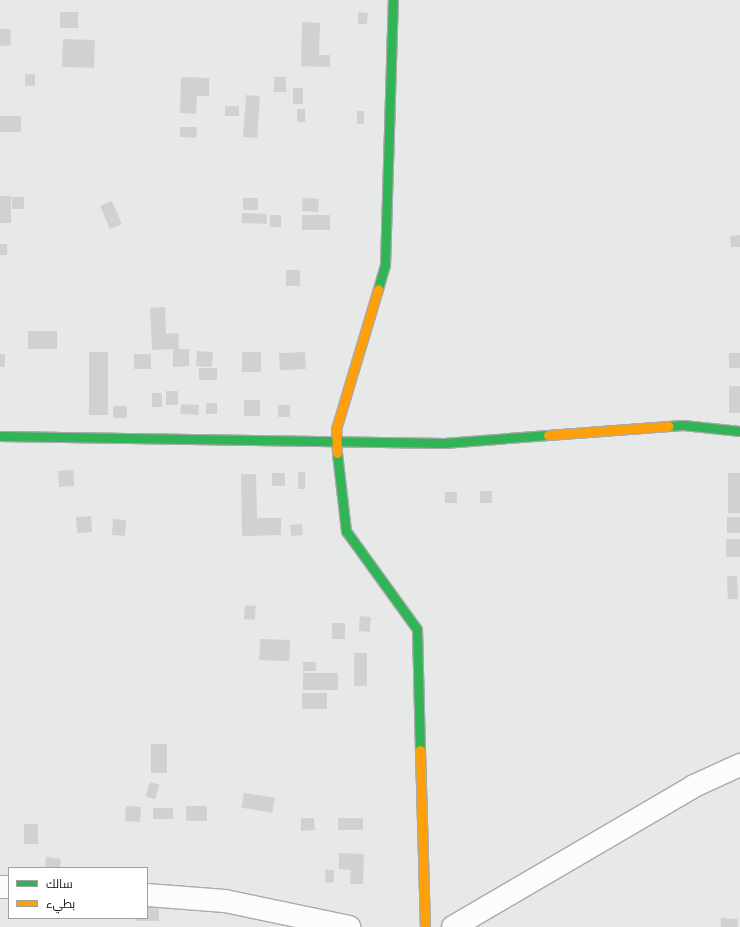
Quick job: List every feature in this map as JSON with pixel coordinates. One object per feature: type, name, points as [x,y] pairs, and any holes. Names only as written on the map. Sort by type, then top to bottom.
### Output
[{"type":"street","points":[[393,0],[385,265],[336,429],[336,441],[346,531],[417,629],[425,927]]},
{"type":"street","points":[[0,436],[444,443],[683,425],[740,431]]},
{"type":"street","points":[[453,927],[694,786],[740,765]]},
{"type":"street","points":[[148,895],[226,902],[349,927]]},
{"type":"building","points":[[60,12],[78,12],[78,28],[60,28]]},
{"type":"building","points":[[358,12],[368,13],[367,24],[358,24]]},
{"type":"building","points":[[302,22],[320,23],[319,55],[330,55],[330,67],[301,66]]},
{"type":"building","points":[[0,29],[10,29],[11,45],[0,46]]},
{"type":"building","points":[[63,39],[95,40],[94,68],[62,67]]},
{"type":"building","points":[[25,74],[35,74],[35,86],[25,86]]},
{"type":"building","points":[[181,77],[209,78],[209,96],[197,96],[196,114],[180,113]]},
{"type":"building","points":[[274,77],[286,77],[286,92],[274,92]]},
{"type":"building","points":[[293,88],[303,88],[303,104],[293,104]]},
{"type":"building","points":[[246,95],[260,96],[257,138],[243,137]]},
{"type":"building","points":[[225,106],[239,106],[239,116],[225,116]]},
{"type":"building","points":[[297,109],[305,109],[305,122],[297,122]]},
{"type":"building","points":[[357,111],[364,111],[364,124],[357,124]]},
{"type":"building","points":[[0,116],[21,116],[21,132],[0,132]]},
{"type":"building","points":[[180,127],[197,127],[196,138],[180,137]]},
{"type":"building","points":[[0,196],[11,196],[11,223],[0,223]]},
{"type":"building","points":[[12,197],[24,197],[24,209],[12,209]]},
{"type":"building","points":[[243,198],[258,198],[258,210],[243,210]]},
{"type":"building","points":[[303,198],[319,199],[318,212],[302,211]]},
{"type":"building","points":[[112,201],[122,224],[110,229],[100,206]]},
{"type":"building","points":[[242,213],[267,214],[267,224],[242,223]]},
{"type":"building","points":[[270,215],[281,215],[281,227],[270,227]]},
{"type":"building","points":[[302,215],[330,215],[330,230],[302,230]]},
{"type":"building","points":[[740,235],[740,247],[731,247],[730,236]]},
{"type":"building","points":[[0,244],[7,244],[7,255],[0,255]]},
{"type":"building","points":[[286,270],[300,270],[300,286],[286,286]]},
{"type":"building","points":[[165,307],[166,334],[178,333],[179,349],[189,349],[189,366],[173,367],[173,349],[152,350],[150,308]]},
{"type":"building","points":[[28,331],[57,331],[57,349],[28,349]]},
{"type":"building","points":[[197,351],[213,352],[212,367],[196,366]]},
{"type":"building","points":[[89,352],[108,352],[108,415],[89,415]]},
{"type":"building","points":[[242,352],[261,352],[261,372],[242,372]]},
{"type":"building","points":[[305,352],[306,369],[280,370],[279,353]]},
{"type":"building","points":[[729,353],[740,353],[740,368],[729,368]]},
{"type":"building","points":[[0,354],[5,354],[5,367],[0,367]]},
{"type":"building","points":[[134,354],[151,354],[151,369],[134,369]]},
{"type":"building","points":[[199,368],[217,368],[217,380],[199,380]]},
{"type":"building","points":[[729,386],[740,386],[740,413],[729,413]]},
{"type":"building","points":[[166,391],[178,391],[178,405],[166,405]]},
{"type":"building","points":[[152,393],[162,393],[162,407],[152,407]]},
{"type":"building","points":[[244,400],[260,400],[260,416],[244,416]]},
{"type":"building","points":[[206,403],[217,403],[217,414],[206,414]]},
{"type":"building","points":[[181,404],[199,405],[198,415],[180,414]]},
{"type":"building","points":[[278,405],[290,405],[290,417],[278,417]]},
{"type":"building","points":[[113,406],[127,406],[127,418],[113,418]]},
{"type":"building","points":[[73,470],[74,486],[59,487],[58,471]]},
{"type":"building","points":[[298,472],[305,472],[305,489],[298,489]]},
{"type":"building","points":[[272,473],[285,473],[285,486],[272,486]]},
{"type":"building","points":[[728,473],[740,473],[740,513],[728,513]]},
{"type":"building","points":[[241,474],[256,474],[257,518],[281,518],[281,535],[242,536]]},
{"type":"building","points":[[480,491],[492,491],[492,503],[480,503]]},
{"type":"building","points":[[445,492],[457,492],[457,503],[445,503]]},
{"type":"building","points":[[91,516],[92,532],[77,533],[76,517]]},
{"type":"building","points":[[727,517],[740,517],[740,533],[727,533]]},
{"type":"building","points":[[113,519],[126,520],[125,536],[112,535]]},
{"type":"building","points":[[302,524],[303,535],[291,536],[290,525]]},
{"type":"building","points":[[726,539],[740,539],[740,557],[726,557]]},
{"type":"building","points":[[727,576],[737,576],[738,599],[728,599]]},
{"type":"building","points":[[245,605],[256,606],[255,620],[244,619]]},
{"type":"building","points":[[360,616],[371,617],[370,632],[359,631]]},
{"type":"building","points":[[332,623],[345,623],[345,639],[332,639]]},
{"type":"building","points":[[260,639],[290,640],[289,661],[259,660]]},
{"type":"building","points":[[354,653],[367,653],[367,686],[354,686]]},
{"type":"building","points":[[303,662],[316,662],[316,671],[303,671]]},
{"type":"building","points":[[303,673],[338,673],[338,690],[303,690]]},
{"type":"building","points":[[302,693],[327,693],[327,709],[302,709]]},
{"type":"building","points":[[151,744],[167,744],[167,773],[151,773]]},
{"type":"building","points":[[150,782],[160,785],[155,799],[146,796]]},
{"type":"building","points":[[244,793],[275,798],[272,813],[242,808]]},
{"type":"building","points":[[126,806],[141,807],[140,822],[125,821]]},
{"type":"building","points":[[186,806],[207,806],[207,821],[186,821]]},
{"type":"building","points":[[153,808],[173,808],[173,819],[153,819]]},
{"type":"building","points":[[301,818],[314,818],[315,830],[301,831]]},
{"type":"building","points":[[338,818],[363,818],[363,830],[338,830]]},
{"type":"building","points":[[24,824],[38,824],[38,844],[24,844]]},
{"type":"building","points":[[339,853],[364,854],[363,884],[350,884],[351,870],[339,869]]},
{"type":"building","points":[[46,857],[61,859],[60,867],[45,867]]},
{"type":"building","points":[[325,870],[334,870],[334,882],[326,883]]},
{"type":"building","points":[[148,906],[159,906],[159,921],[135,921],[135,919],[148,919]]},
{"type":"building","points":[[721,918],[738,919],[738,927],[721,927]]},
{"type":"traffic: fast","points":[[378,289],[385,265],[393,0]]},
{"type":"traffic: fast","points":[[669,426],[683,425],[740,431]]},
{"type":"traffic: fast","points":[[0,436],[444,443],[548,435]]},
{"type":"traffic: fast","points":[[337,453],[346,531],[417,629],[420,750]]},
{"type":"traffic: slow","points":[[337,453],[336,429],[378,289]]},
{"type":"traffic: slow","points":[[548,435],[669,426]]},
{"type":"traffic: slow","points":[[420,750],[425,927]]}]
